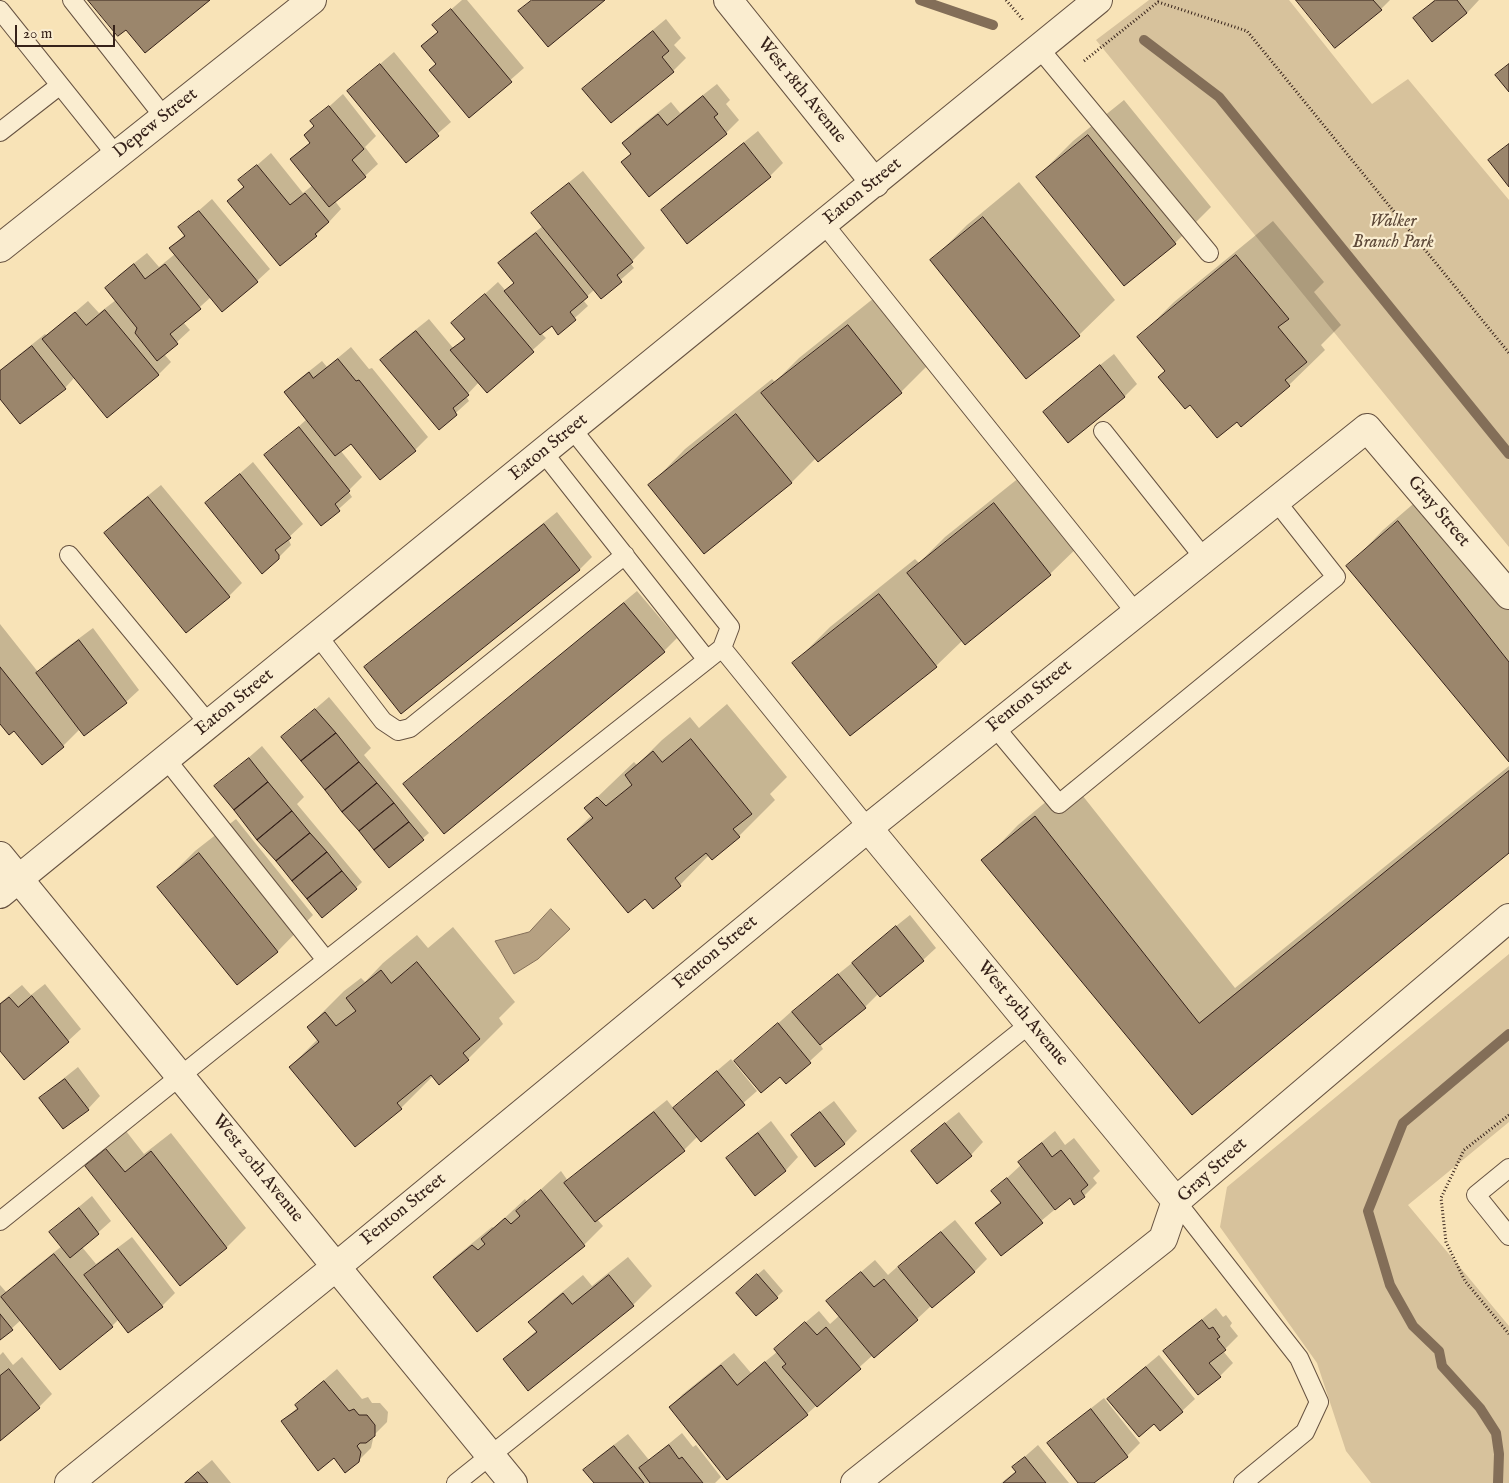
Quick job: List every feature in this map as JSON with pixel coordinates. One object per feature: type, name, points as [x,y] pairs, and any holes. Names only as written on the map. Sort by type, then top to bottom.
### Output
[{"type":"street","name":"Depew Street","points":[[0,248],[312,0]]},
{"type":"street","name":"West 18th Avenue","points":[[728,0],[875,182]]},
{"type":"street","name":"Eaton Street","points":[[9,887],[1098,0]]},
{"type":"street","name":"Fenton Street","points":[[69,1483],[337,1266],[868,828],[1367,428]]},
{"type":"street","name":"Gray Street","points":[[1367,428],[1509,595]]},
{"type":"street","name":"West 19th Avenue","points":[[868,828],[1176,1201]]},
{"type":"street","name":"West 20th Avenue","points":[[0,856],[9,887],[180,1075],[513,1483]]},
{"type":"street","name":"Gray Street","points":[[855,1483],[1163,1238],[1176,1201],[1509,918]]},
{"type":"lane","points":[[72,0],[164,117]]},
{"type":"lane","points":[[0,10],[116,155]]},
{"type":"lane","points":[[1039,48],[1209,253]]},
{"type":"lane","points":[[0,132],[59,86]]},
{"type":"lane","points":[[824,224],[1136,613]]},
{"type":"lane","points":[[0,1221],[180,1075],[722,648],[730,627],[572,428]]},
{"type":"lane","points":[[1103,431],[1204,558]]},
{"type":"lane","points":[[544,452],[707,660]]},
{"type":"lane","points":[[994,726],[1059,804],[1336,576],[1276,501]]},
{"type":"lane","points":[[69,555],[209,724]]},
{"type":"lane","points":[[318,636],[383,721],[398,731],[410,728],[625,555]]},
{"type":"lane","points":[[722,648],[868,828]]},
{"type":"lane","points":[[166,759],[326,960]]},
{"type":"lane","points":[[456,1483],[1030,1023]]},
{"type":"lane","points":[[1509,1168],[1476,1195],[1509,1236]]},
{"type":"lane","points":[[1176,1201],[1298,1358],[1320,1402],[1305,1432],[1243,1483]]},
{"type":"path","points":[[1006,0],[1024,22]]},
{"type":"path","points":[[1077,66],[1158,2],[1246,31],[1509,353]]},
{"type":"green space","name":"Walker Branch Park","points":[[1149,0],[1289,0],[1372,104],[1408,79],[1509,200],[1509,547],[1096,40]]},
{"type":"green space","points":[[1509,954],[1509,1122],[1408,1205],[1509,1326],[1509,1483],[1371,1483],[1346,1451],[1317,1363],[1220,1227],[1227,1187]]},
{"type":"shaded area","points":[[551,909],[570,929],[538,959],[514,974],[495,941],[529,932]]},
{"type":"building","points":[[88,0],[210,0],[145,53],[126,30],[118,36]]},
{"type":"building","points":[[532,0],[605,0],[548,47],[518,11]]},
{"type":"building","points":[[1296,0],[1373,0],[1382,10],[1335,48]]},
{"type":"building","points":[[1436,0],[1457,0],[1467,13],[1432,42],[1413,18]]},
{"type":"building","points":[[451,9],[512,82],[469,118],[429,70],[436,64],[421,46],[438,32],[432,25]]},
{"type":"building","points":[[653,31],[669,51],[662,57],[674,72],[611,123],[582,89]]},
{"type":"building","points":[[380,64],[439,136],[406,163],[347,91]]},
{"type":"building","points":[[1509,64],[1509,92],[1495,75]]},
{"type":"building","points":[[703,96],[718,114],[714,117],[727,134],[649,197],[621,162],[631,154],[622,143],[658,114],[667,125]]},
{"type":"building","points":[[329,106],[364,149],[352,160],[366,177],[329,207],[290,159],[310,143],[304,135],[314,126],[310,121]]},
{"type":"building","points":[[1088,135],[1176,244],[1124,286],[1036,177]]},
{"type":"building","points":[[744,143],[771,177],[687,244],[661,210]]},
{"type":"building","points":[[1509,144],[1509,187],[1488,160]]},
{"type":"building","points":[[257,165],[290,205],[305,193],[329,222],[315,234],[317,236],[280,266],[227,201],[244,187],[238,180]]},
{"type":"building","points":[[569,183],[633,262],[617,275],[622,282],[601,299],[531,213]]},
{"type":"building","points":[[199,211],[258,282],[222,312],[169,248],[185,236],[178,227]]},
{"type":"building","points":[[983,217],[1080,336],[1026,379],[930,260]]},
{"type":"building","points":[[536,233],[588,297],[570,312],[576,320],[558,335],[552,326],[540,335],[504,291],[514,283],[498,263]]},
{"type":"building","points":[[1236,255],[1289,319],[1278,327],[1307,362],[1285,380],[1290,386],[1241,427],[1237,422],[1217,438],[1190,405],[1185,409],[1158,377],[1165,371],[1137,337]]},
{"type":"building","points":[[134,264],[145,279],[165,264],[201,309],[170,334],[178,344],[157,361],[135,333],[137,328],[105,288]]},
{"type":"building","points":[[485,294],[534,352],[487,393],[450,350],[465,339],[451,323]]},
{"type":"building","points":[[105,310],[159,375],[107,418],[42,339],[75,312],[86,325]]},
{"type":"building","points":[[848,325],[902,393],[818,462],[761,393]]},
{"type":"building","points":[[416,331],[469,395],[453,408],[457,415],[439,430],[380,360]]},
{"type":"building","points":[[32,346],[66,389],[20,424],[0,399],[0,371]]},
{"type":"building","points":[[338,359],[356,381],[359,380],[416,451],[380,480],[351,444],[335,456],[284,392],[309,372],[313,378]]},
{"type":"building","points":[[1100,365],[1125,397],[1068,443],[1043,412]]},
{"type":"building","points":[[736,414],[792,483],[704,554],[648,485]]},
{"type":"building","points":[[299,427],[350,491],[335,504],[340,511],[321,526],[264,455]]},
{"type":"building","points":[[240,474],[291,538],[275,550],[279,555],[279,559],[262,574],[205,503]]},
{"type":"building","points":[[148,497],[230,597],[186,633],[104,533]]},
{"type":"building","points":[[994,503],[1051,575],[965,645],[907,573]]},
{"type":"building","points":[[1398,521],[1509,662],[1509,762],[1346,566]]},
{"type":"building","points":[[544,524],[580,570],[401,714],[364,667]]},
{"type":"building","points":[[879,594],[937,667],[850,736],[792,663]]},
{"type":"building","points":[[624,603],[665,652],[444,834],[403,784]]},
{"type":"building","points":[[79,640],[127,703],[84,736],[36,673]]},
{"type":"building","points":[[0,667],[64,747],[42,765],[14,731],[9,735],[0,724]]},
{"type":"building","points":[[315,709],[336,733],[301,761],[281,737]]},
{"type":"building","points":[[336,733],[359,762],[325,790],[301,761]]},
{"type":"building","points":[[691,739],[752,814],[733,829],[740,837],[712,860],[706,853],[675,878],[681,886],[653,909],[645,899],[628,913],[567,839],[593,818],[584,808],[597,797],[606,806],[632,785],[625,775],[653,751],[662,762]]},
{"type":"building","points":[[249,758],[268,782],[234,810],[214,786]]},
{"type":"building","points":[[359,762],[377,783],[342,812],[325,790]]},
{"type":"building","points":[[1509,771],[1509,853],[1192,1115],[981,860],[1035,816],[1199,1023]]},
{"type":"building","points":[[268,782],[292,811],[257,840],[234,810]]},
{"type":"building","points":[[377,783],[394,803],[359,831],[342,812]]},
{"type":"building","points":[[394,803],[409,822],[374,850],[359,831]]},
{"type":"building","points":[[292,811],[310,833],[276,861],[257,840]]},
{"type":"building","points":[[409,822],[424,840],[389,868],[374,850]]},
{"type":"building","points":[[310,833],[327,852],[292,881],[276,861]]},
{"type":"building","points":[[327,852],[342,871],[307,899],[292,881]]},
{"type":"building","points":[[199,853],[278,952],[237,985],[157,887]]},
{"type":"building","points":[[342,871],[357,889],[322,918],[307,899]]},
{"type":"building","points":[[896,926],[924,961],[880,997],[852,963]]},
{"type":"building","points":[[417,962],[480,1039],[463,1053],[469,1060],[439,1085],[431,1075],[397,1103],[402,1109],[355,1147],[289,1067],[319,1042],[307,1027],[325,1012],[336,1026],[356,1011],[346,998],[381,970],[391,983]]},
{"type":"building","points":[[838,974],[866,1008],[820,1045],[792,1012]]},
{"type":"building","points":[[32,996],[69,1042],[24,1080],[0,1051],[0,1004],[9,997],[18,1007]]},
{"type":"building","points":[[778,1023],[811,1063],[786,1084],[780,1077],[761,1093],[734,1061]]},
{"type":"building","points":[[717,1071],[745,1105],[701,1142],[673,1108]]},
{"type":"building","points":[[65,1079],[89,1110],[63,1129],[39,1098]]},
{"type":"building","points":[[654,1112],[685,1151],[595,1222],[564,1183]]},
{"type":"building","points":[[820,1112],[845,1144],[815,1167],[791,1135]]},
{"type":"building","points":[[945,1123],[972,1156],[937,1184],[911,1151]]},
{"type":"building","points":[[758,1133],[786,1171],[755,1196],[726,1158]]},
{"type":"building","points":[[1042,1143],[1052,1157],[1061,1150],[1088,1185],[1081,1191],[1085,1197],[1074,1205],[1070,1198],[1055,1210],[1018,1162]]},
{"type":"building","points":[[106,1149],[125,1172],[151,1151],[227,1248],[180,1286],[85,1166]]},
{"type":"building","points":[[1007,1178],[1043,1223],[1001,1256],[975,1223],[1001,1203],[991,1191]]},
{"type":"building","points":[[541,1190],[585,1246],[477,1332],[433,1277],[472,1245],[478,1250],[485,1244],[481,1239],[505,1218],[511,1224],[520,1216],[516,1211]]},
{"type":"building","points":[[79,1208],[99,1234],[70,1258],[49,1232]]},
{"type":"building","points":[[941,1232],[975,1272],[932,1308],[898,1267]]},
{"type":"building","points":[[118,1249],[163,1307],[128,1333],[84,1275]]},
{"type":"building","points":[[54,1254],[113,1327],[60,1370],[1,1297]]},
{"type":"building","points":[[861,1272],[874,1287],[884,1279],[918,1320],[874,1358],[826,1301]]},
{"type":"building","points":[[757,1274],[778,1298],[756,1316],[736,1293]]},
{"type":"building","points":[[609,1275],[634,1306],[528,1391],[503,1359],[537,1332],[528,1322],[563,1293],[572,1304]]},
{"type":"building","points":[[0,1314],[13,1330],[0,1340]]},
{"type":"building","points":[[1202,1320],[1209,1329],[1213,1327],[1220,1337],[1217,1339],[1226,1350],[1209,1363],[1221,1377],[1198,1395],[1163,1351]]},
{"type":"building","points":[[805,1322],[817,1335],[826,1327],[861,1369],[817,1407],[782,1367],[786,1364],[774,1349]]},
{"type":"building","points":[[765,1362],[808,1415],[727,1480],[669,1407],[721,1365],[737,1385]]},
{"type":"building","points":[[1146,1367],[1183,1412],[1160,1431],[1154,1424],[1139,1437],[1107,1399]]},
{"type":"building","points":[[9,1369],[40,1408],[0,1441],[0,1376]]},
{"type":"building","points":[[324,1381],[349,1411],[354,1409],[359,1415],[367,1415],[375,1425],[375,1436],[366,1443],[360,1443],[357,1446],[361,1452],[359,1462],[345,1473],[334,1458],[318,1471],[281,1421],[298,1409],[295,1405]]},
{"type":"building","points":[[1091,1409],[1128,1457],[1094,1483],[1078,1483],[1047,1443]]},
{"type":"building","points":[[669,1445],[679,1459],[682,1457],[703,1483],[650,1483],[639,1468]]},
{"type":"building","points":[[614,1446],[644,1483],[594,1483],[583,1470]]},
{"type":"building","points":[[1025,1457],[1046,1483],[1003,1483],[1016,1472],[1012,1467]]},
{"type":"building","points":[[198,1472],[208,1483],[185,1483]]},
{"type":"waterway","points":[[920,0],[993,25]]},
{"type":"waterway","points":[[1144,40],[1219,97],[1509,454]]},
{"type":"waterway","points":[[1498,1483],[1499,1454],[1496,1433],[1480,1408],[1442,1366],[1439,1351],[1413,1326],[1390,1285],[1368,1211],[1403,1123],[1509,1034]]}]
